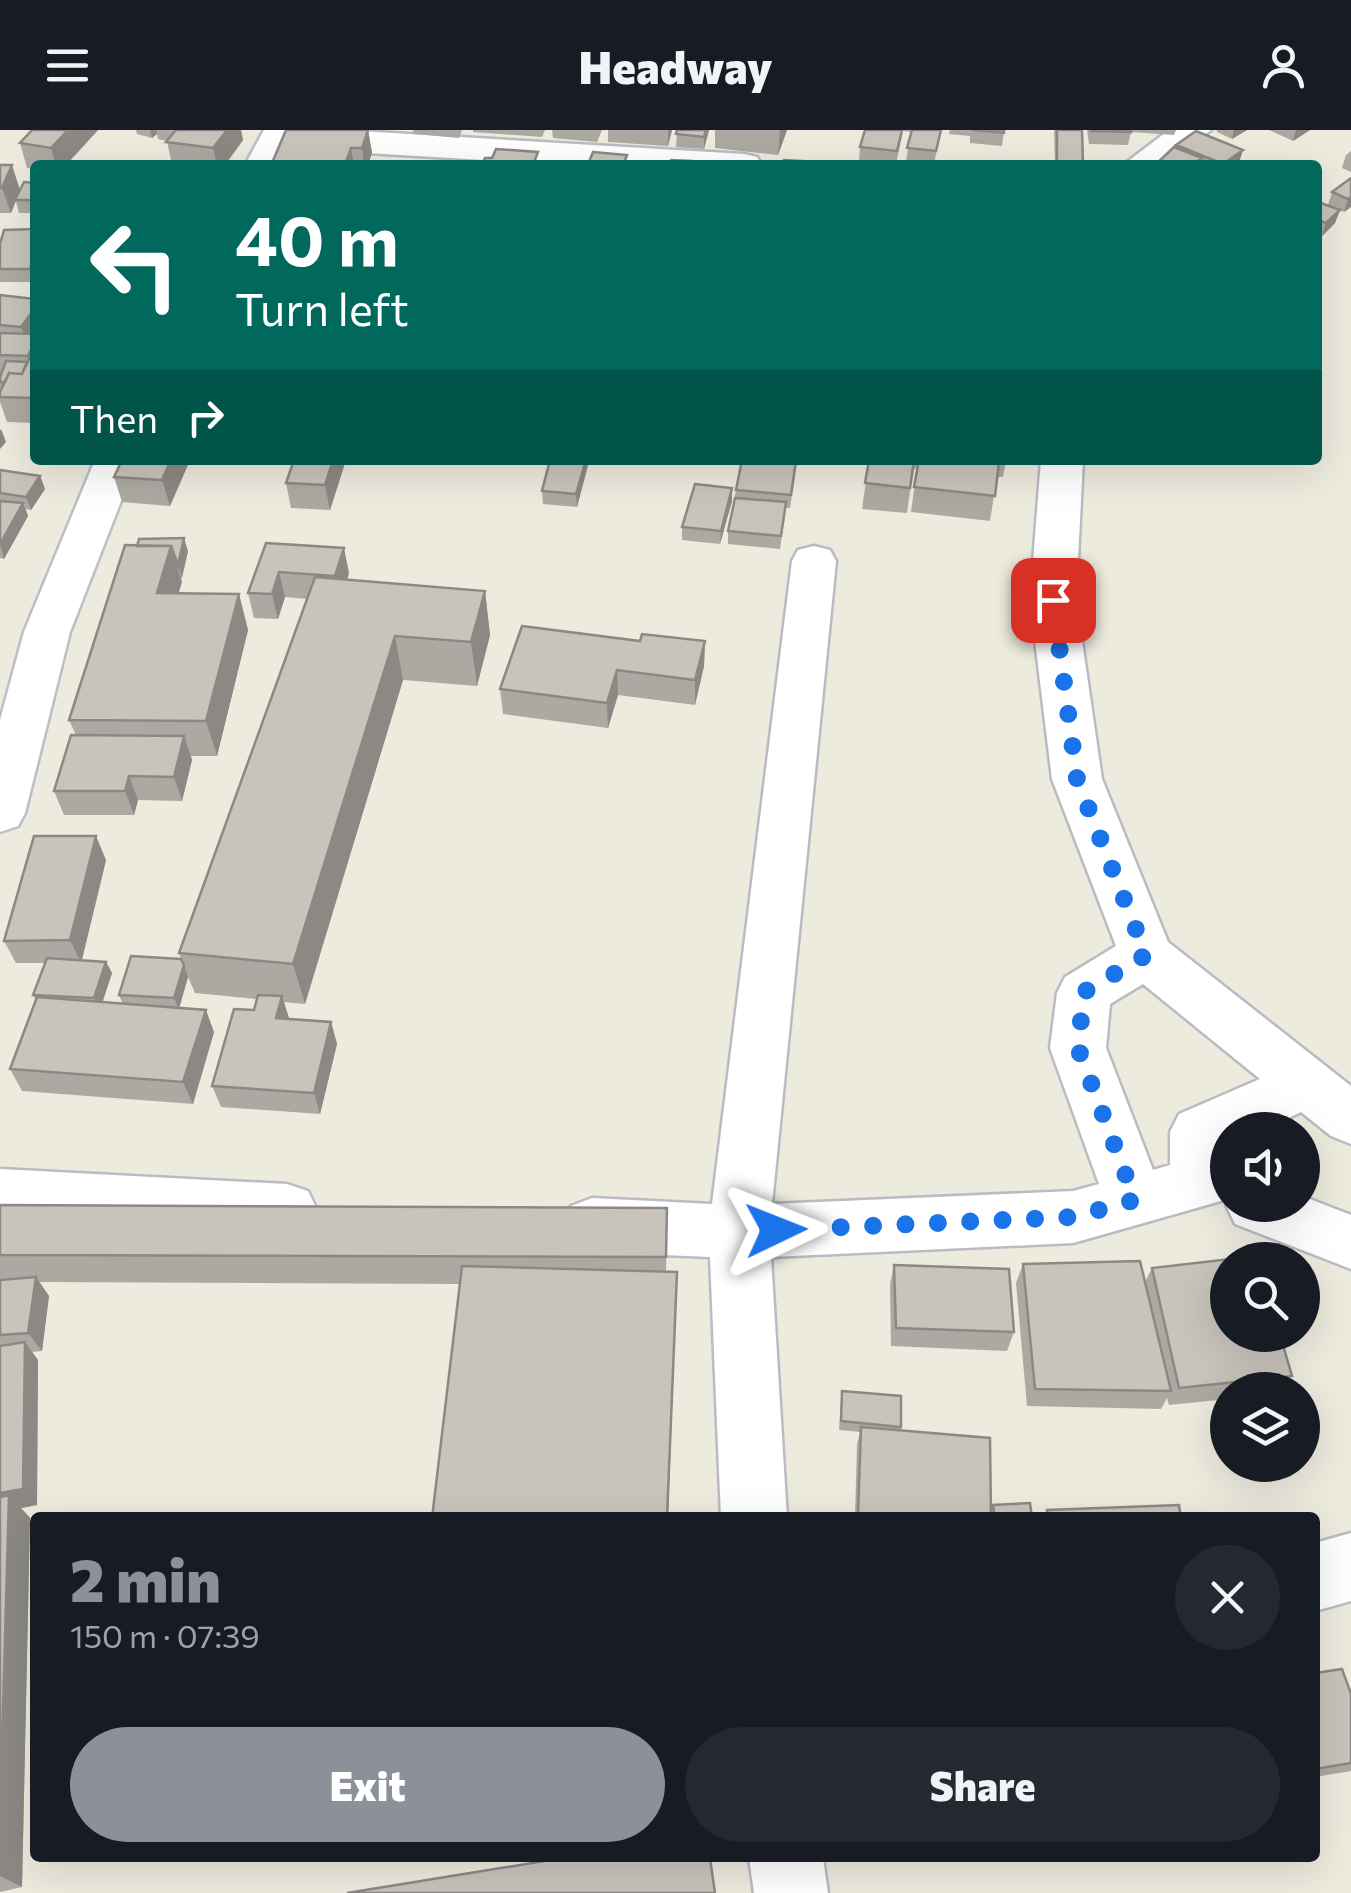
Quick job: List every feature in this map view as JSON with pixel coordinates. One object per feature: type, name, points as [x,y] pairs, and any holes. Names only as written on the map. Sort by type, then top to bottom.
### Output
[{"type":"street","points":[[1148,160],[1193,130]]},
{"type":"street","points":[[274,144],[632,160]]},
{"type":"street","points":[[0,813],[47,632],[114,465]]},
{"type":"street","points":[[1062,465],[1053,600],[1077,779],[1146,955],[1329,1102]]},
{"type":"street","points":[[754,1512],[739,1232],[814,561]]},
{"type":"street","points":[[1135,1200],[1078,1048],[1084,992],[1146,955]]},
{"type":"street","points":[[1286,1112],[1329,1102]]},
{"type":"street","points":[[1210,1129],[1199,1132],[1210,1174]]},
{"type":"street","points":[[545,1222],[739,1232],[1073,1217],[1135,1200],[1210,1190]]},
{"type":"street","points":[[0,1196],[331,1212]]},
{"type":"street","points":[[1300,1222],[1351,1242]]},
{"type":"street","points":[[1320,1576],[1351,1568]]},
{"type":"street","points":[[786,1862],[790,1893]]},
{"type":"building","points":[[32,130],[68,130],[51,148],[20,143]]},
{"type":"building","points":[[176,130],[227,130],[213,148],[166,142]]},
{"type":"building","points":[[286,130],[368,130],[362,148],[351,148],[347,160],[273,160]]},
{"type":"building","points":[[677,130],[706,130],[704,137],[676,134]]},
{"type":"building","points":[[865,130],[902,130],[897,151],[860,147]]},
{"type":"building","points":[[912,130],[941,130],[936,151],[907,148]]},
{"type":"building","points":[[1057,130],[1082,130],[1083,160],[1057,160]]},
{"type":"building","points":[[1196,131],[1243,150],[1229,160],[1213,160],[1176,145]]},
{"type":"building","points":[[1174,147],[1202,158],[1199,160],[1160,160]]},
{"type":"building","points":[[496,149],[538,152],[535,160],[484,160],[492,158]]},
{"type":"building","points":[[593,152],[627,155],[625,160],[590,160]]},
{"type":"building","points":[[0,165],[12,165],[2,188],[0,188]]},
{"type":"building","points":[[1351,178],[1351,197],[1332,192]]},
{"type":"building","points":[[24,182],[30,183],[30,200],[15,200]]},
{"type":"building","points":[[1322,203],[1340,210],[1326,223],[1322,222]]},
{"type":"building","points":[[30,229],[30,269],[0,269],[4,230]]},
{"type":"building","points":[[0,295],[30,298],[30,315],[21,327],[0,325]]},
{"type":"building","points":[[0,333],[30,334],[28,356],[0,355]]},
{"type":"building","points":[[30,359],[30,398],[0,397],[9,373],[22,374]]},
{"type":"building","points":[[6,361],[27,362],[22,374],[9,373],[5,382],[0,382],[0,377]]},
{"type":"building","points":[[120,465],[169,465],[162,480],[114,477]]},
{"type":"building","points":[[292,465],[331,465],[325,485],[286,483]]},
{"type":"building","points":[[549,465],[585,465],[576,494],[542,491]]},
{"type":"building","points":[[741,465],[795,465],[791,495],[736,490]]},
{"type":"building","points":[[868,465],[913,465],[910,488],[865,483]]},
{"type":"building","points":[[918,465],[999,465],[995,496],[914,487]]},
{"type":"building","points":[[0,470],[40,476],[26,497],[0,493]]},
{"type":"building","points":[[695,484],[732,488],[721,531],[682,527]]},
{"type":"building","points":[[735,498],[786,502],[781,536],[728,531]]},
{"type":"building","points":[[0,501],[23,503],[0,544]]},
{"type":"building","points":[[184,538],[178,565],[171,546],[137,546],[139,539]]},
{"type":"building","points":[[266,543],[344,548],[335,576],[279,572],[272,594],[248,593]]},
{"type":"building","points":[[125,545],[171,546],[157,593],[239,594],[206,721],[69,720]]},
{"type":"building","points":[[315,577],[485,591],[471,642],[395,636],[293,964],[179,953]]},
{"type":"building","points":[[522,626],[640,641],[642,634],[705,641],[695,680],[617,670],[607,703],[500,689]]},
{"type":"building","points":[[71,735],[184,736],[174,777],[129,776],[125,791],[54,791]]},
{"type":"building","points":[[34,836],[96,836],[70,940],[4,941]]},
{"type":"building","points":[[131,956],[181,959],[184,965],[174,998],[119,995]]},
{"type":"building","points":[[47,958],[106,962],[94,998],[33,995]]},
{"type":"building","points":[[258,995],[282,996],[276,1018],[331,1022],[314,1093],[212,1086],[234,1009],[254,1010]]},
{"type":"building","points":[[37,997],[206,1010],[183,1082],[10,1069]]},
{"type":"building","points":[[0,1205],[667,1208],[666,1257],[0,1255]]},
{"type":"building","points":[[1140,1261],[1171,1391],[1035,1389],[1023,1264]]},
{"type":"building","points":[[1210,1261],[1210,1352],[1285,1352],[1291,1372],[1210,1372],[1210,1385],[1179,1388],[1152,1268]]},
{"type":"building","points":[[894,1265],[1009,1269],[1014,1332],[896,1328]]},
{"type":"building","points":[[462,1266],[677,1272],[667,1512],[433,1512]]},
{"type":"building","points":[[36,1277],[28,1333],[0,1335],[0,1280]]},
{"type":"building","points":[[25,1342],[23,1489],[0,1493],[0,1346]]},
{"type":"building","points":[[842,1391],[901,1396],[901,1427],[841,1421]]},
{"type":"building","points":[[861,1427],[990,1438],[991,1512],[858,1512]]},
{"type":"building","points":[[9,1495],[0,1816],[0,1497]]},
{"type":"building","points":[[1030,1503],[1031,1512],[994,1512],[993,1505]]},
{"type":"building","points":[[1179,1505],[1180,1512],[1047,1512]]},
{"type":"building","points":[[1342,1669],[1351,1694],[1351,1763],[1320,1768],[1320,1672]]},
{"type":"building","points":[[538,1862],[711,1862],[715,1893],[347,1893]]},
{"type":"route","points":[[776,1230],[1073,1217],[1135,1200],[1078,1048],[1084,992],[1146,955],[1077,779],[1053,600]]}]
